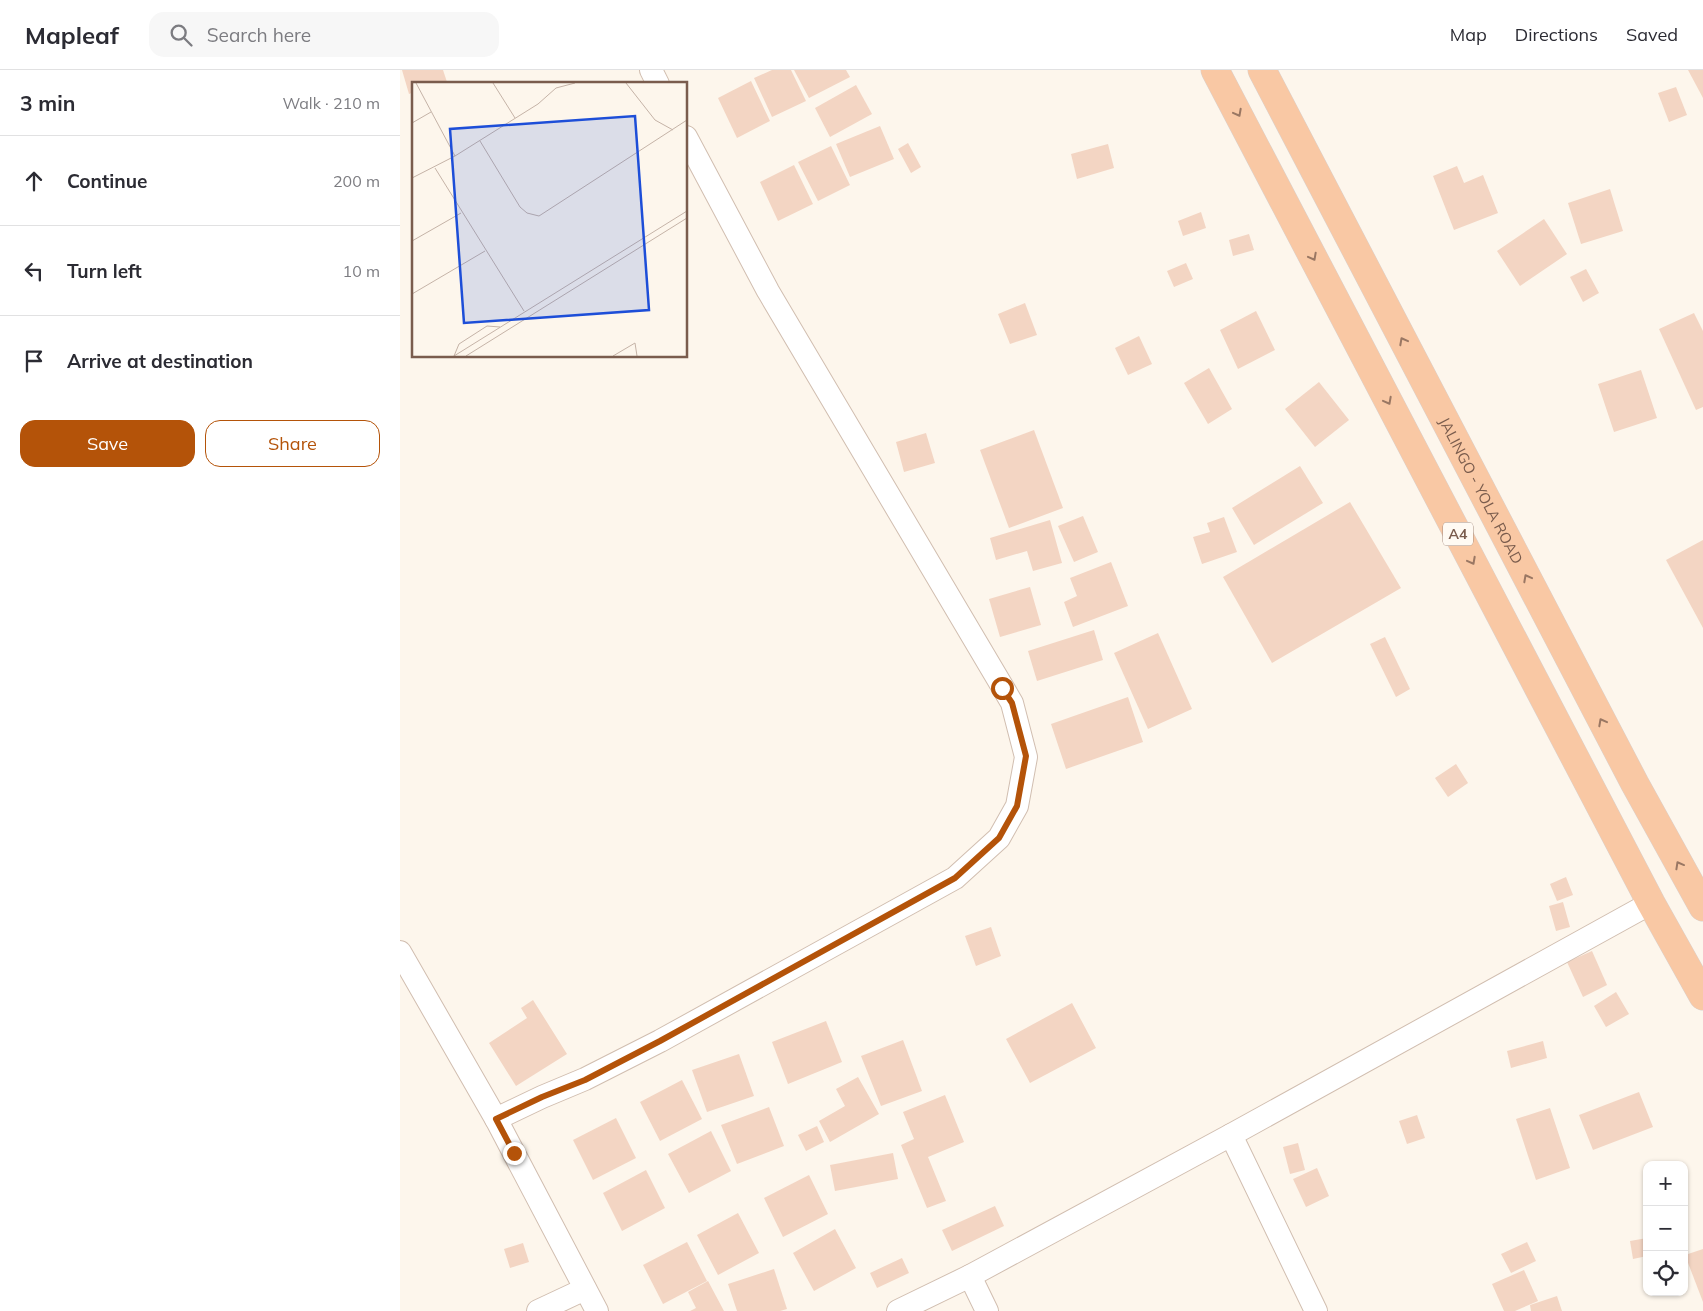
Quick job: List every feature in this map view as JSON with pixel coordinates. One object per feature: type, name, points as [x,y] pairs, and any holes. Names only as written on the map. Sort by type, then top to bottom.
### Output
[{"type":"highway","name":"A4","points":[[1215,70],[1651,903],[1703,996]]},
{"type":"highway","name":"JALINGO - YOLA ROAD","points":[[1262,70],[1635,784],[1703,907]]},
{"type":"street","points":[[651,70],[657,82]]},
{"type":"street","points":[[496,1119],[542,1097],[585,1080],[660,1041],[955,878],[999,838],[1017,806],[1026,756],[1012,703],[768,291],[688,141]]},
{"type":"street","points":[[898,1311],[970,1276],[1231,1135],[1651,903]]},
{"type":"street","points":[[400,952],[496,1119],[597,1311]]},
{"type":"street","points":[[1231,1135],[1316,1311]]},
{"type":"street","points":[[970,1276],[987,1311]]},
{"type":"street","points":[[538,1311],[585,1289]]},
{"type":"building","points":[[402,70],[443,70],[447,82],[412,82],[412,93],[409,94]]},
{"type":"building","points":[[772,70],[791,70],[806,101],[772,117],[754,78]]},
{"type":"building","points":[[794,70],[846,70],[850,77],[809,98]]},
{"type":"building","points":[[1688,70],[1703,70],[1703,98]]},
{"type":"building","points":[[751,81],[770,121],[737,138],[718,98]]},
{"type":"building","points":[[856,85],[872,114],[830,137],[815,108]]},
{"type":"building","points":[[1676,87],[1687,115],[1669,122],[1658,93]]},
{"type":"building","points":[[880,126],[894,159],[850,177],[836,144]]},
{"type":"building","points":[[908,143],[921,167],[911,173],[898,149]]},
{"type":"building","points":[[1108,144],[1114,168],[1077,179],[1071,154]]},
{"type":"building","points":[[831,146],[850,185],[818,201],[798,162]]},
{"type":"building","points":[[794,165],[813,204],[778,221],[760,182]]},
{"type":"building","points":[[1457,166],[1464,183],[1483,175],[1498,213],[1454,230],[1433,176]]},
{"type":"building","points":[[1610,189],[1623,231],[1581,244],[1568,203]]},
{"type":"building","points":[[1201,212],[1206,228],[1183,236],[1178,221]]},
{"type":"building","points":[[1544,219],[1567,254],[1520,286],[1497,251]]},
{"type":"building","points":[[1249,234],[1254,250],[1233,256],[1229,240]]},
{"type":"building","points":[[1186,263],[1193,279],[1174,287],[1167,271]]},
{"type":"building","points":[[1586,269],[1599,293],[1583,302],[1570,277]]},
{"type":"building","points":[[1025,303],[1037,335],[1010,344],[998,314]]},
{"type":"building","points":[[1256,311],[1275,350],[1238,369],[1220,330]]},
{"type":"building","points":[[1694,313],[1703,331],[1703,407],[1696,410],[1659,329]]},
{"type":"building","points":[[1139,336],[1152,364],[1128,375],[1115,348]]},
{"type":"building","points":[[1209,368],[1232,409],[1208,424],[1184,383]]},
{"type":"building","points":[[1641,370],[1657,418],[1614,432],[1598,384]]},
{"type":"building","points":[[1319,382],[1349,420],[1315,447],[1285,409]]},
{"type":"building","points":[[1034,430],[1063,508],[1009,528],[980,450]]},
{"type":"building","points":[[926,433],[935,463],[904,472],[896,442]]},
{"type":"building","points":[[1300,466],[1323,503],[1254,545],[1232,508]]},
{"type":"building","points":[[1350,502],[1401,588],[1272,663],[1223,577]]},
{"type":"building","points":[[1083,516],[1098,552],[1074,562],[1058,526]]},
{"type":"building","points":[[1224,517],[1237,552],[1202,564],[1193,537],[1210,532],[1207,523]]},
{"type":"building","points":[[1050,520],[1062,563],[1033,571],[1027,551],[996,560],[990,538]]},
{"type":"building","points":[[1703,540],[1703,628],[1666,560]]},
{"type":"building","points":[[1111,562],[1128,606],[1073,627],[1064,602],[1077,596],[1070,578]]},
{"type":"building","points":[[1030,587],[1041,625],[1000,637],[989,599]]},
{"type":"building","points":[[1094,630],[1103,660],[1037,681],[1028,651]]},
{"type":"building","points":[[1158,633],[1192,709],[1148,729],[1114,653]]},
{"type":"building","points":[[1385,637],[1410,689],[1396,697],[1370,644]]},
{"type":"building","points":[[1128,697],[1143,742],[1066,769],[1051,724]]},
{"type":"building","points":[[1456,764],[1468,783],[1448,797],[1435,778]]},
{"type":"building","points":[[1566,877],[1573,895],[1557,901],[1550,884]]},
{"type":"building","points":[[1563,902],[1570,927],[1556,931],[1549,906]]},
{"type":"building","points":[[991,927],[1001,956],[976,966],[965,936]]},
{"type":"building","points":[[1592,951],[1607,985],[1583,997],[1567,962]]},
{"type":"building","points":[[1616,992],[1629,1014],[1606,1027],[1594,1006]]},
{"type":"building","points":[[533,1000],[567,1054],[516,1086],[489,1043],[527,1018],[521,1008]]},
{"type":"building","points":[[1072,1003],[1096,1048],[1030,1083],[1006,1039]]},
{"type":"building","points":[[826,1021],[842,1062],[788,1084],[772,1042]]},
{"type":"building","points":[[903,1040],[922,1091],[881,1106],[861,1056]]},
{"type":"building","points":[[1543,1041],[1547,1058],[1511,1068],[1507,1051]]},
{"type":"building","points":[[739,1054],[754,1096],[707,1112],[692,1070]]},
{"type":"building","points":[[858,1077],[879,1114],[830,1142],[819,1121],[845,1106],[836,1089]]},
{"type":"building","points":[[682,1080],[702,1119],[660,1141],[640,1102]]},
{"type":"building","points":[[1639,1092],[1653,1127],[1593,1150],[1579,1115]]},
{"type":"building","points":[[945,1095],[964,1142],[928,1157],[946,1201],[927,1208],[901,1145],[914,1139],[903,1112]]},
{"type":"building","points":[[769,1107],[784,1146],[737,1164],[721,1125]]},
{"type":"building","points":[[1550,1108],[1570,1168],[1536,1180],[1516,1119]]},
{"type":"building","points":[[1417,1115],[1425,1138],[1407,1144],[1399,1121]]},
{"type":"building","points":[[616,1118],[636,1158],[593,1180],[573,1140]]},
{"type":"building","points":[[817,1126],[824,1142],[806,1151],[798,1135]]},
{"type":"building","points":[[711,1131],[731,1171],[689,1193],[668,1154]]},
{"type":"building","points":[[1298,1143],[1305,1170],[1290,1174],[1283,1147]]},
{"type":"building","points":[[893,1153],[898,1179],[835,1191],[830,1165]]},
{"type":"building","points":[[1317,1168],[1329,1196],[1306,1207],[1293,1179]]},
{"type":"building","points":[[646,1170],[665,1208],[622,1231],[603,1193]]},
{"type":"building","points":[[809,1175],[828,1214],[783,1237],[764,1198]]},
{"type":"building","points":[[995,1206],[1004,1226],[952,1251],[942,1230]]},
{"type":"building","points":[[738,1213],[759,1253],[718,1275],[697,1235]]},
{"type":"building","points":[[835,1229],[856,1268],[814,1291],[793,1253]]},
{"type":"building","points":[[1643,1239],[1643,1257],[1633,1259],[1630,1241]]},
{"type":"building","points":[[687,1242],[707,1281],[663,1304],[643,1265]]},
{"type":"building","points":[[1527,1242],[1536,1261],[1511,1273],[1501,1254]]},
{"type":"building","points":[[523,1243],[529,1262],[510,1268],[504,1249]]},
{"type":"building","points":[[1703,1249],[1703,1302],[1688,1263],[1688,1254]]},
{"type":"building","points":[[902,1258],[909,1273],[877,1288],[870,1273]]},
{"type":"building","points":[[774,1269],[787,1309],[780,1311],[737,1311],[728,1284]]},
{"type":"building","points":[[1524,1270],[1538,1301],[1515,1311],[1504,1311],[1492,1284]]},
{"type":"building","points":[[708,1281],[724,1311],[690,1311],[696,1308],[688,1292]]},
{"type":"building","points":[[1557,1296],[1562,1311],[1531,1311],[1530,1305]]},
{"type":"route","points":[[514,1153],[496,1119],[542,1097],[585,1080],[660,1041],[955,878],[999,838],[1017,806],[1026,756],[1012,703],[1002,688]]}]
